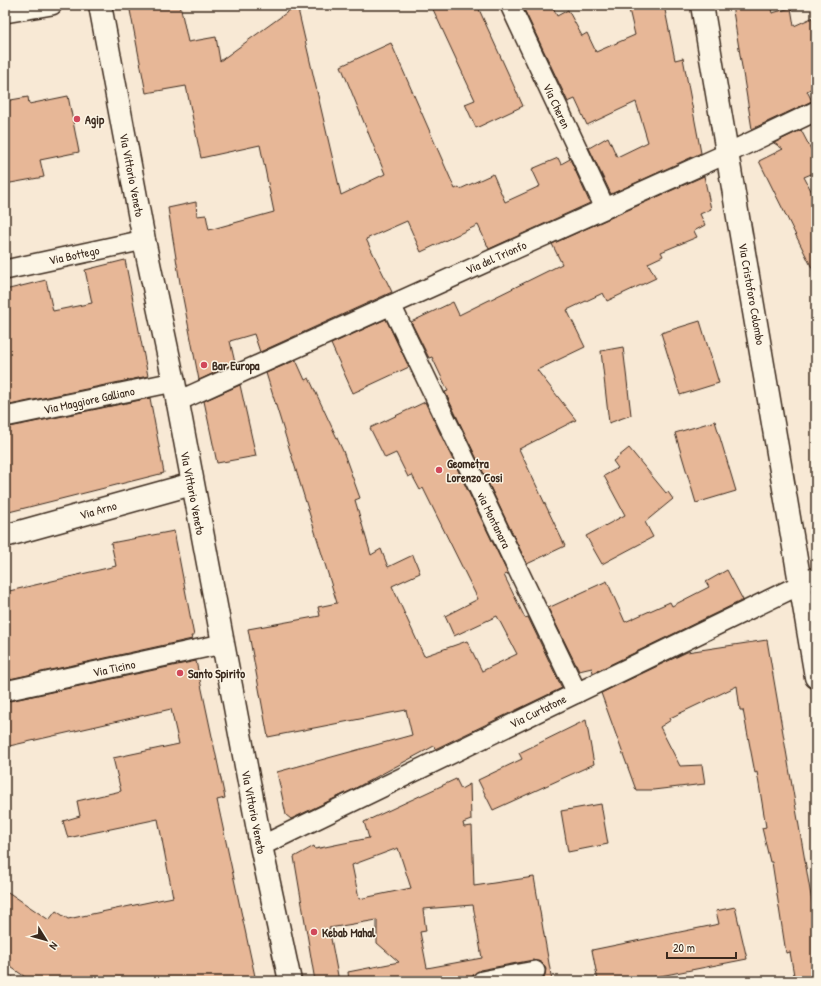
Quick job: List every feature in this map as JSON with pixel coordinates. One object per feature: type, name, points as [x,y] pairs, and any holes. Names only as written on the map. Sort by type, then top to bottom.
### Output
[{"type":"main road","name":"Via Vittorio Veneto","points":[[100,5],[261,846],[290,981]]},
{"type":"main road","name":"Via Cristoforo Colombo","points":[[702,5],[728,153],[809,581],[816,677]]},
{"type":"main road","name":"Via Arno","points":[[5,536],[192,484]]},
{"type":"street","points":[[5,13],[52,5]]},
{"type":"street","name":"Via Cheren","points":[[510,5],[605,208]]},
{"type":"street","name":"Via del Trionfo","points":[[175,392],[390,305],[728,153],[816,111]]},
{"type":"street","name":"Via Bottego","points":[[5,270],[144,240]]},
{"type":"street","name":"via Montanara","points":[[390,305],[577,692]]},
{"type":"street","name":"Via Maggiore Galliano","points":[[5,417],[175,392]]},
{"type":"street","name":"Via Curtatone","points":[[261,846],[809,581]]},
{"type":"street","name":"Via Ticino","points":[[5,691],[222,644]]},
{"type":"street","points":[[482,981],[535,971]]},
{"type":"path","points":[[5,973],[17,981]]},
{"type":"building","points":[[129,5],[180,5],[188,42],[216,37],[220,61],[297,5],[341,195],[385,174],[341,66],[391,43],[455,189],[459,187],[460,189],[493,174],[505,202],[540,186],[532,169],[558,158],[561,164],[570,159],[590,203],[489,249],[478,225],[421,252],[407,221],[366,239],[392,292],[260,352],[254,334],[230,341],[235,363],[199,380],[180,283],[168,208],[196,202],[197,216],[206,215],[209,230],[274,212],[260,145],[201,158],[186,86],[146,93]]},
{"type":"building","points":[[431,5],[477,5],[523,106],[476,128],[465,104],[475,100]]},
{"type":"building","points":[[522,5],[552,5],[557,16],[568,10],[582,36],[587,33],[596,52],[635,35],[628,5],[664,5],[675,60],[683,58],[701,153],[611,194],[589,148],[608,137],[617,157],[648,142],[636,102],[587,125],[575,99],[568,102]]},
{"type":"building","points":[[732,5],[770,5],[772,13],[791,8],[794,26],[816,16],[816,86],[807,91],[812,101],[752,129]]},
{"type":"building","points":[[68,96],[79,152],[40,160],[44,177],[5,184],[5,101],[28,97],[29,104]]},
{"type":"building","points":[[801,130],[816,159],[816,172],[804,177],[816,200],[816,276],[759,161],[783,149],[774,143]]},
{"type":"building","points":[[704,176],[711,209],[700,214],[705,225],[694,231],[697,237],[661,252],[663,256],[648,263],[656,278],[607,301],[603,293],[567,310],[585,347],[537,370],[576,420],[519,449],[565,546],[527,564],[445,392],[448,391],[432,357],[429,358],[411,322],[453,302],[459,315],[562,264],[552,244]]},
{"type":"building","points":[[125,260],[148,376],[5,406],[5,290],[46,280],[53,311],[92,303],[85,270]]},
{"type":"building","points":[[386,319],[409,367],[353,393],[331,344]]},
{"type":"building","points":[[700,321],[719,383],[680,395],[661,333]]},
{"type":"building","points":[[623,347],[631,415],[609,423],[601,351]]},
{"type":"building","points":[[296,360],[305,380],[309,378],[343,451],[360,498],[355,500],[371,555],[381,549],[388,567],[413,555],[420,573],[392,586],[424,656],[467,641],[482,671],[517,654],[497,616],[454,636],[445,616],[478,599],[423,488],[420,490],[412,475],[408,477],[396,453],[385,458],[370,428],[425,402],[508,574],[504,575],[525,618],[528,617],[562,688],[435,749],[434,746],[350,791],[291,819],[286,815],[277,772],[412,735],[406,710],[268,737],[248,629],[320,616],[318,607],[337,603],[266,373]]},
{"type":"building","points":[[240,385],[256,456],[217,463],[204,401]]},
{"type":"building","points":[[150,398],[164,473],[5,513],[5,428]]},
{"type":"building","points":[[715,421],[736,491],[696,503],[675,433]]},
{"type":"building","points":[[629,448],[666,493],[668,492],[673,499],[645,522],[653,537],[602,564],[586,536],[625,515],[604,476],[618,468],[613,461]]},
{"type":"building","points":[[174,531],[194,636],[191,636],[192,639],[5,680],[5,592],[116,566],[111,543]]},
{"type":"building","points":[[727,570],[743,600],[593,673],[592,668],[579,671],[548,608],[607,581],[625,622],[670,602],[672,606],[709,587],[706,582]]},
{"type":"building","points":[[767,640],[816,925],[816,981],[795,981],[790,952],[786,953],[772,862],[770,862],[762,828],[766,827],[757,772],[755,773],[743,710],[740,710],[737,686],[670,718],[671,720],[660,727],[680,766],[702,765],[705,784],[653,790],[636,790],[601,693],[687,652]]},
{"type":"building","points":[[196,661],[225,798],[217,800],[256,981],[31,981],[5,963],[5,890],[49,920],[56,911],[68,919],[173,897],[158,819],[68,838],[63,821],[80,816],[77,801],[121,791],[113,758],[179,744],[171,709],[5,747],[5,702]]},
{"type":"building","points":[[586,720],[594,764],[493,810],[478,780],[522,759],[519,753]]},
{"type":"building","points":[[456,779],[461,789],[470,784],[471,820],[463,823],[464,827],[472,826],[474,886],[534,877],[552,981],[539,981],[545,975],[546,969],[543,964],[533,960],[480,970],[472,977],[453,981],[349,981],[348,972],[399,962],[377,943],[377,920],[329,928],[339,981],[315,981],[294,857],[314,846],[315,849],[369,838],[364,822]],"holes":[[[398,848],[411,888],[359,899],[352,865]],[[473,905],[482,958],[427,968],[420,932],[426,931],[423,909]]]},
{"type":"building","points":[[601,804],[608,844],[568,852],[561,811]]},
{"type":"building","points":[[735,907],[747,959],[635,981],[598,981],[592,950],[719,924],[716,911]]},
{"type":"place","name":"Agip","points":[[77,119]]},
{"type":"place","name":"Bar Europa","points":[[204,365]]},
{"type":"place","name":"Geometra Lorenzo Cosi","points":[[439,470]]},
{"type":"place","name":"Santo Spirito","points":[[180,673]]},
{"type":"place","name":"Kebab Mahal","points":[[314,932]]}]
